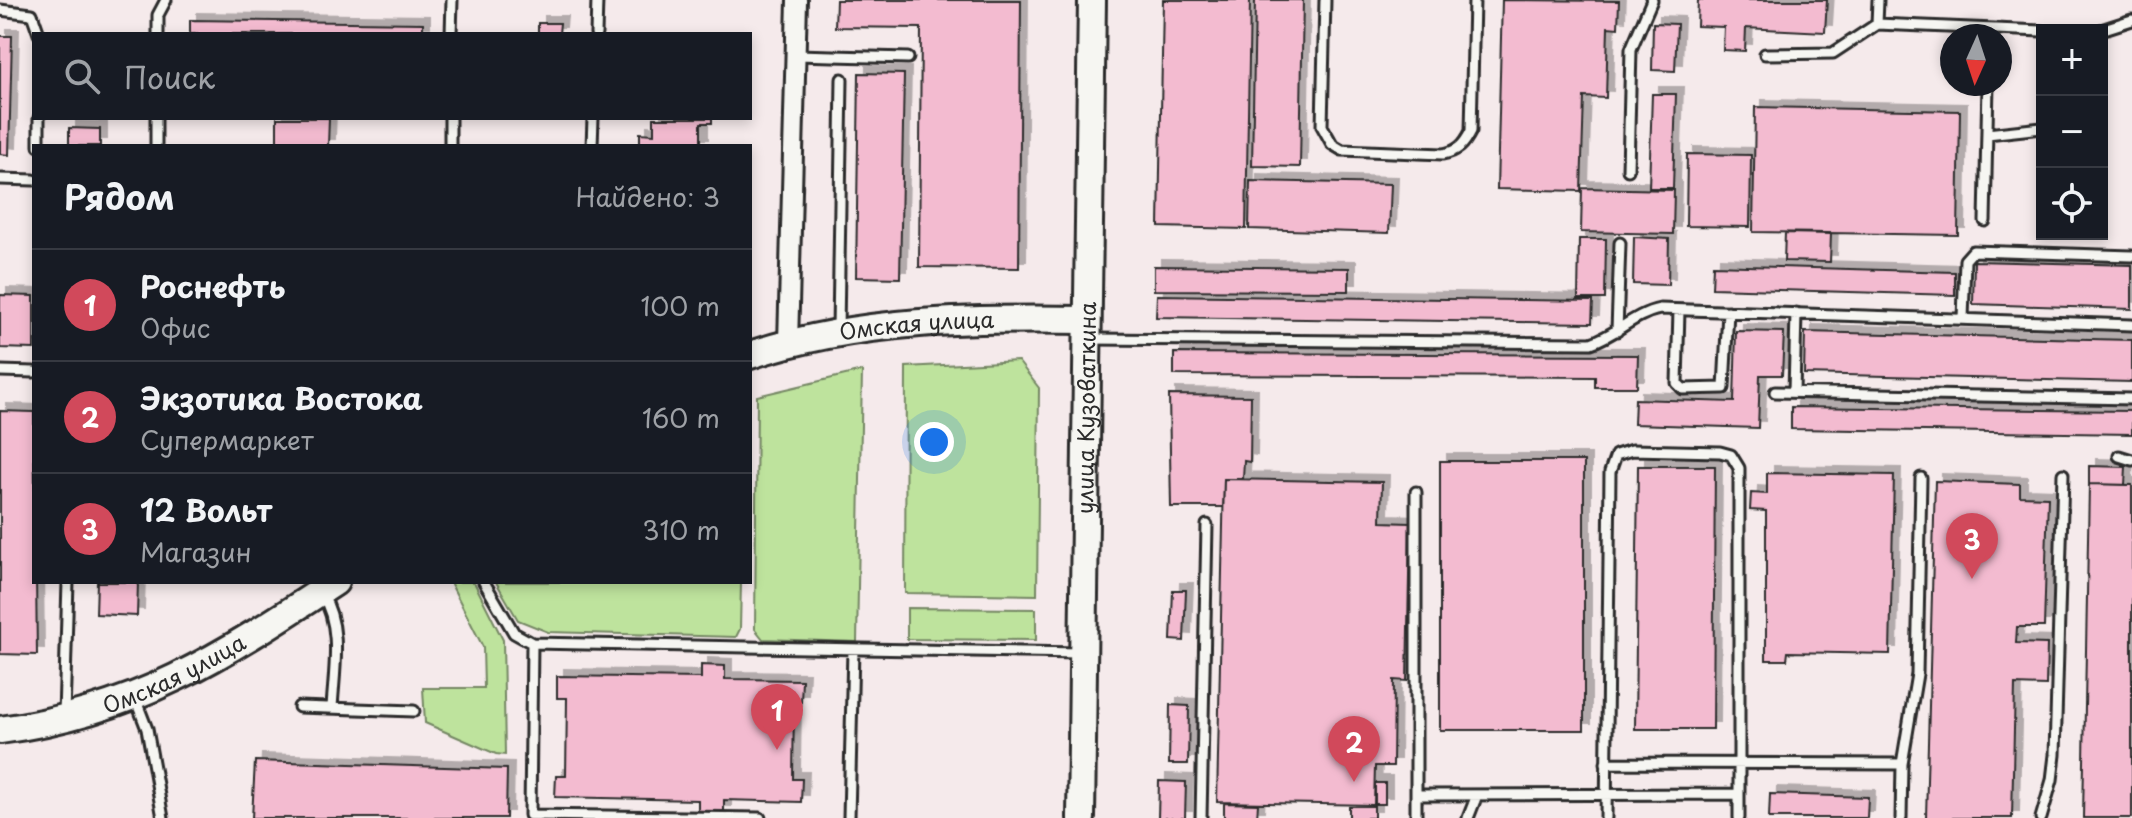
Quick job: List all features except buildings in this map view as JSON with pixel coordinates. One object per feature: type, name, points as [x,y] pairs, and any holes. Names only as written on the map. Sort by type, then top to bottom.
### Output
[{"type":"main road","name":"улица Кузоваткина","points":[[1081,818],[1092,0]]},
{"type":"main road","name":"Омская улица","points":[[752,354],[837,334],[966,320],[1087,329]]},
{"type":"main road","name":"Омская улица","points":[[0,730],[64,719],[135,698],[231,650],[328,587]]},
{"type":"street","points":[[788,344],[797,0]]},
{"type":"lane","points":[[158,32],[161,5],[166,0]]},
{"type":"lane","points":[[451,32],[452,0]]},
{"type":"lane","points":[[596,32],[597,0]]},
{"type":"lane","points":[[1325,0],[1322,126],[1325,136],[1342,150],[1443,154],[1465,144],[1471,131],[1474,0]]},
{"type":"lane","points":[[1628,170],[1631,49],[1652,0]]},
{"type":"lane","points":[[1877,24],[1878,0]]},
{"type":"lane","points":[[0,10],[32,14],[38,32]]},
{"type":"lane","points":[[2108,28],[2132,20]]},
{"type":"lane","points":[[1765,54],[1833,53],[1877,24],[1940,28]]},
{"type":"lane","points":[[2012,32],[2036,31]]},
{"type":"lane","points":[[796,55],[908,58]]},
{"type":"lane","points":[[837,334],[842,79]]},
{"type":"lane","points":[[1985,221],[1988,96]]},
{"type":"lane","points":[[39,120],[39,144]]},
{"type":"lane","points":[[156,120],[156,144]]},
{"type":"lane","points":[[450,120],[450,144]]},
{"type":"lane","points":[[592,144],[593,120]]},
{"type":"lane","points":[[1987,134],[2036,129]]},
{"type":"lane","points":[[0,179],[32,180]]},
{"type":"lane","points":[[1617,331],[1620,243]]},
{"type":"lane","points":[[1963,319],[1965,260],[1973,251],[2132,256]]},
{"type":"lane","points":[[1087,329],[1591,343],[1617,331],[1644,312],[1679,310],[2132,325]]},
{"type":"lane","points":[[1679,310],[1677,383],[1683,389],[1724,388],[1728,311]]},
{"type":"lane","points":[[1794,392],[1796,313]]},
{"type":"lane","points":[[0,371],[32,372]]},
{"type":"lane","points":[[1775,392],[2132,399]]},
{"type":"lane","points":[[1606,818],[1610,472],[1616,455],[1632,450],[1720,452],[1731,455],[1739,468],[1739,818]]},
{"type":"lane","points":[[2119,456],[2132,460]]},
{"type":"lane","points":[[2041,818],[2052,780],[2055,755],[2063,474]]},
{"type":"lane","points":[[1901,818],[1902,764],[1917,674],[1921,478]]},
{"type":"lane","points":[[1416,492],[1416,818]]},
{"type":"lane","points":[[1201,818],[1207,525]]},
{"type":"lane","points":[[64,719],[68,584]]},
{"type":"lane","points":[[485,584],[514,633],[532,643],[1083,654]]},
{"type":"lane","points":[[328,587],[335,642],[332,708]]},
{"type":"lane","points":[[532,643],[530,816],[760,818]]},
{"type":"lane","points":[[849,818],[853,649]]},
{"type":"lane","points":[[135,698],[147,729],[163,818]]},
{"type":"lane","points":[[299,707],[414,711]]},
{"type":"lane","points":[[1606,763],[1902,764]]},
{"type":"lane","points":[[1416,795],[1739,794]]},
{"type":"lane","points":[[1468,818],[1477,795]]},
{"type":"green space","points":[[1018,361],[1039,388],[1037,595],[905,593],[906,367]]},
{"type":"green space","points":[[862,371],[857,642],[763,639],[755,629],[757,396]]},
{"type":"green space","points":[[451,584],[475,584],[503,640],[505,755],[496,754],[425,723],[423,688],[484,688],[483,647]]},
{"type":"green space","points":[[497,584],[741,584],[740,629],[736,637],[548,632],[518,620]]},
{"type":"green space","points":[[907,608],[1036,609],[1036,640],[907,639]]},
{"type":"place","name":"12 Вольт","points":[[1972,579]]},
{"type":"place","name":"Роснефть","points":[[777,750]]},
{"type":"place","name":"Экзотика Востока","points":[[1354,782]]}]
